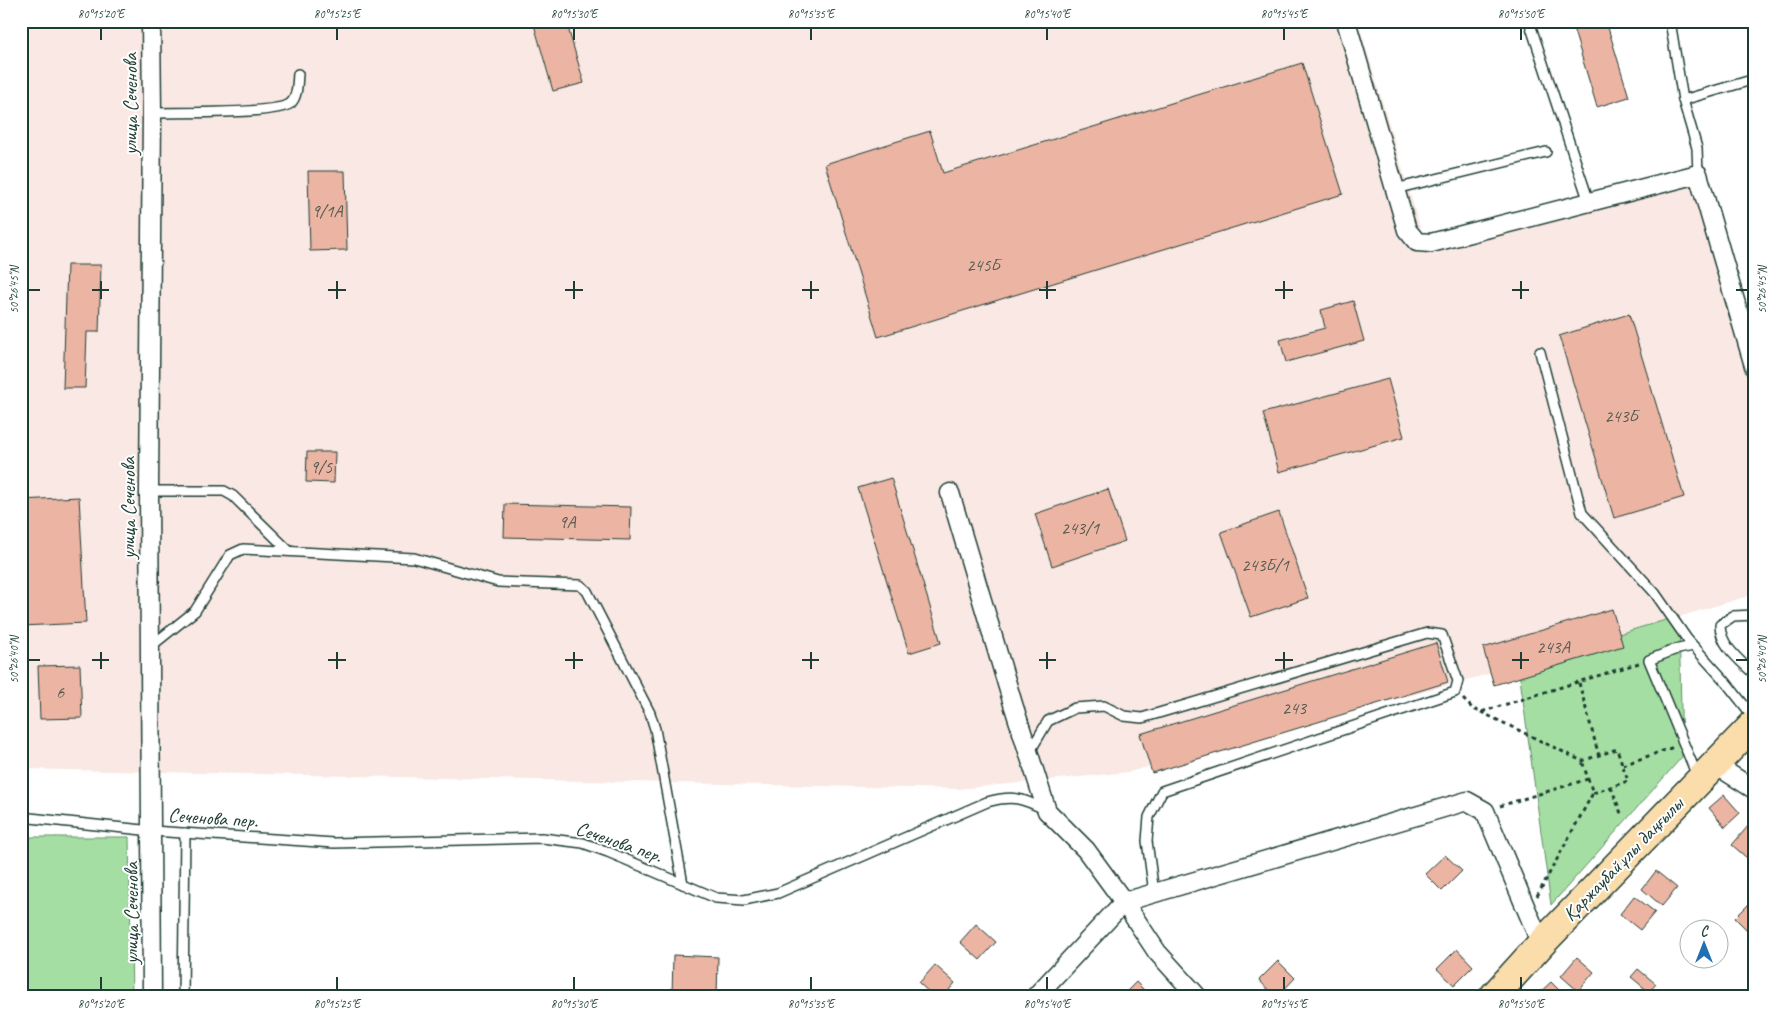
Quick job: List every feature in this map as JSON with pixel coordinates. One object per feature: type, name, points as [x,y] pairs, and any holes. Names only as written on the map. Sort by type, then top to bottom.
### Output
[{"type":"highway","name":"Қаржаубайұлы даңғылы","points":[[1494,996],[1541,944],[1706,772],[1755,724]]},
{"type":"street","name":"улица Сеченова","points":[[151,21],[149,491],[152,996]]},
{"type":"street","points":[[1346,21],[1407,230],[1417,242],[1431,243],[1698,174],[1755,369]]},
{"type":"street","points":[[950,493],[1047,811],[1086,850],[1157,952],[1197,996]]},
{"type":"street","points":[[1706,772],[1755,790]]},
{"type":"street","points":[[1036,996],[1124,902],[1467,801],[1485,811],[1541,944]]},
{"type":"lane","points":[[1529,21],[1589,202]]},
{"type":"lane","points":[[1670,21],[1683,100],[1697,148],[1698,174]]},
{"type":"lane","points":[[152,113],[274,109],[290,104],[295,98],[298,74]]},
{"type":"lane","points":[[1683,100],[1755,79]]},
{"type":"lane","points":[[1395,189],[1546,152]]},
{"type":"lane","points":[[1540,352],[1582,513],[1655,593],[1693,646],[1725,681],[1755,719]]},
{"type":"lane","points":[[149,491],[224,491],[233,496],[289,551]]},
{"type":"lane","points":[[150,647],[195,611],[230,555],[243,549],[414,558],[498,582],[580,585],[587,591],[650,713],[656,729],[683,884]]},
{"type":"lane","points":[[1755,615],[1733,616],[1720,625],[1720,635],[1729,649],[1755,674]]},
{"type":"lane","points":[[1029,753],[1048,721],[1075,708],[1104,706],[1124,716],[1142,718],[1427,633],[1442,635],[1458,681],[1455,692],[1162,791],[1149,818],[1147,841],[1154,893]]},
{"type":"lane","points":[[1693,646],[1674,650],[1649,660],[1683,744],[1706,772]]},
{"type":"lane","name":"Сеченова пер.","points":[[21,818],[185,834],[334,843],[542,838],[582,843],[608,852],[716,898],[744,900],[778,893],[988,802],[1005,797],[1027,800],[1047,811]]},
{"type":"lane","points":[[183,996],[185,834]]},
{"type":"path","points":[[1481,712],[1649,660]]},
{"type":"path","points":[[1579,683],[1599,756]]},
{"type":"path","points":[[1455,692],[1474,709],[1582,761],[1617,749],[1623,765],[1628,781],[1593,794],[1528,913]]},
{"type":"path","points":[[1623,765],[1683,744]]},
{"type":"path","points":[[1582,761],[1593,794]]},
{"type":"path","points":[[1485,811],[1588,779]]},
{"type":"path","points":[[1611,787],[1622,816]]},
{"type":"shaded area","points":[[21,21],[1358,21],[1427,250],[1690,177],[1755,367],[1755,594],[1503,670],[1129,772],[958,789],[21,769]]},
{"type":"green space","points":[[1679,616],[1682,757],[1551,905],[1518,664]]},
{"type":"green space","points":[[21,837],[129,837],[132,996],[21,996]]},
{"type":"building","points":[[533,21],[566,21],[584,83],[553,91]]},
{"type":"building","points":[[1571,21],[1606,21],[1629,97],[1597,107]]},
{"type":"building","points":[[1302,63],[1343,194],[878,337],[825,164],[930,131],[943,173]]},
{"type":"building","points":[[308,171],[345,171],[347,250],[310,251]]},
{"type":"building","points":[[67,265],[101,265],[99,332],[87,332],[85,388],[63,388]]},
{"type":"building","points":[[1353,301],[1364,341],[1286,362],[1280,340],[1325,328],[1321,310]]},
{"type":"building","points":[[1629,314],[1684,497],[1614,518],[1559,336]]},
{"type":"building","points":[[1388,379],[1404,437],[1279,472],[1263,413]]},
{"type":"building","points":[[307,452],[335,452],[334,483],[306,482]]},
{"type":"building","points":[[891,478],[941,643],[909,653],[858,488]]},
{"type":"building","points":[[1108,489],[1125,541],[1052,566],[1035,514]]},
{"type":"building","points":[[79,497],[86,623],[21,626],[21,500]]},
{"type":"building","points":[[505,504],[631,507],[630,540],[504,537]]},
{"type":"building","points":[[1279,512],[1308,598],[1251,617],[1221,532]]},
{"type":"building","points":[[1612,609],[1623,646],[1494,685],[1483,648]]},
{"type":"building","points":[[1436,643],[1448,682],[1152,773],[1140,734]]},
{"type":"building","points":[[80,665],[82,718],[40,719],[38,666]]},
{"type":"building","points":[[1724,795],[1740,813],[1725,827],[1709,808]]},
{"type":"building","points":[[1749,825],[1755,830],[1755,849],[1747,858],[1732,845]]},
{"type":"building","points":[[1445,855],[1462,871],[1442,891],[1425,874]]},
{"type":"building","points":[[1656,871],[1677,888],[1662,906],[1642,889]]},
{"type":"building","points":[[1634,896],[1655,912],[1640,930],[1620,914]]},
{"type":"building","points":[[1750,903],[1755,908],[1755,926],[1749,932],[1735,918]]},
{"type":"building","points":[[976,924],[996,942],[980,960],[960,942]]},
{"type":"building","points":[[1457,949],[1473,966],[1454,985],[1437,969]]},
{"type":"building","points":[[673,955],[718,957],[717,996],[672,996]]},
{"type":"building","points":[[1577,957],[1594,972],[1578,991],[1561,976]]},
{"type":"building","points":[[1278,961],[1295,978],[1278,996],[1274,996],[1259,980]]},
{"type":"building","points":[[935,965],[955,983],[944,996],[933,996],[919,983]]},
{"type":"building","points":[[1638,969],[1656,984],[1649,992],[1631,977]]},
{"type":"building","points":[[1136,982],[1150,996],[1126,996],[1124,994]]},
{"type":"building","points":[[1551,982],[1565,996],[1537,995]]},
{"type":"building","points":[[1417,990],[1423,996],[1412,996]]}]
